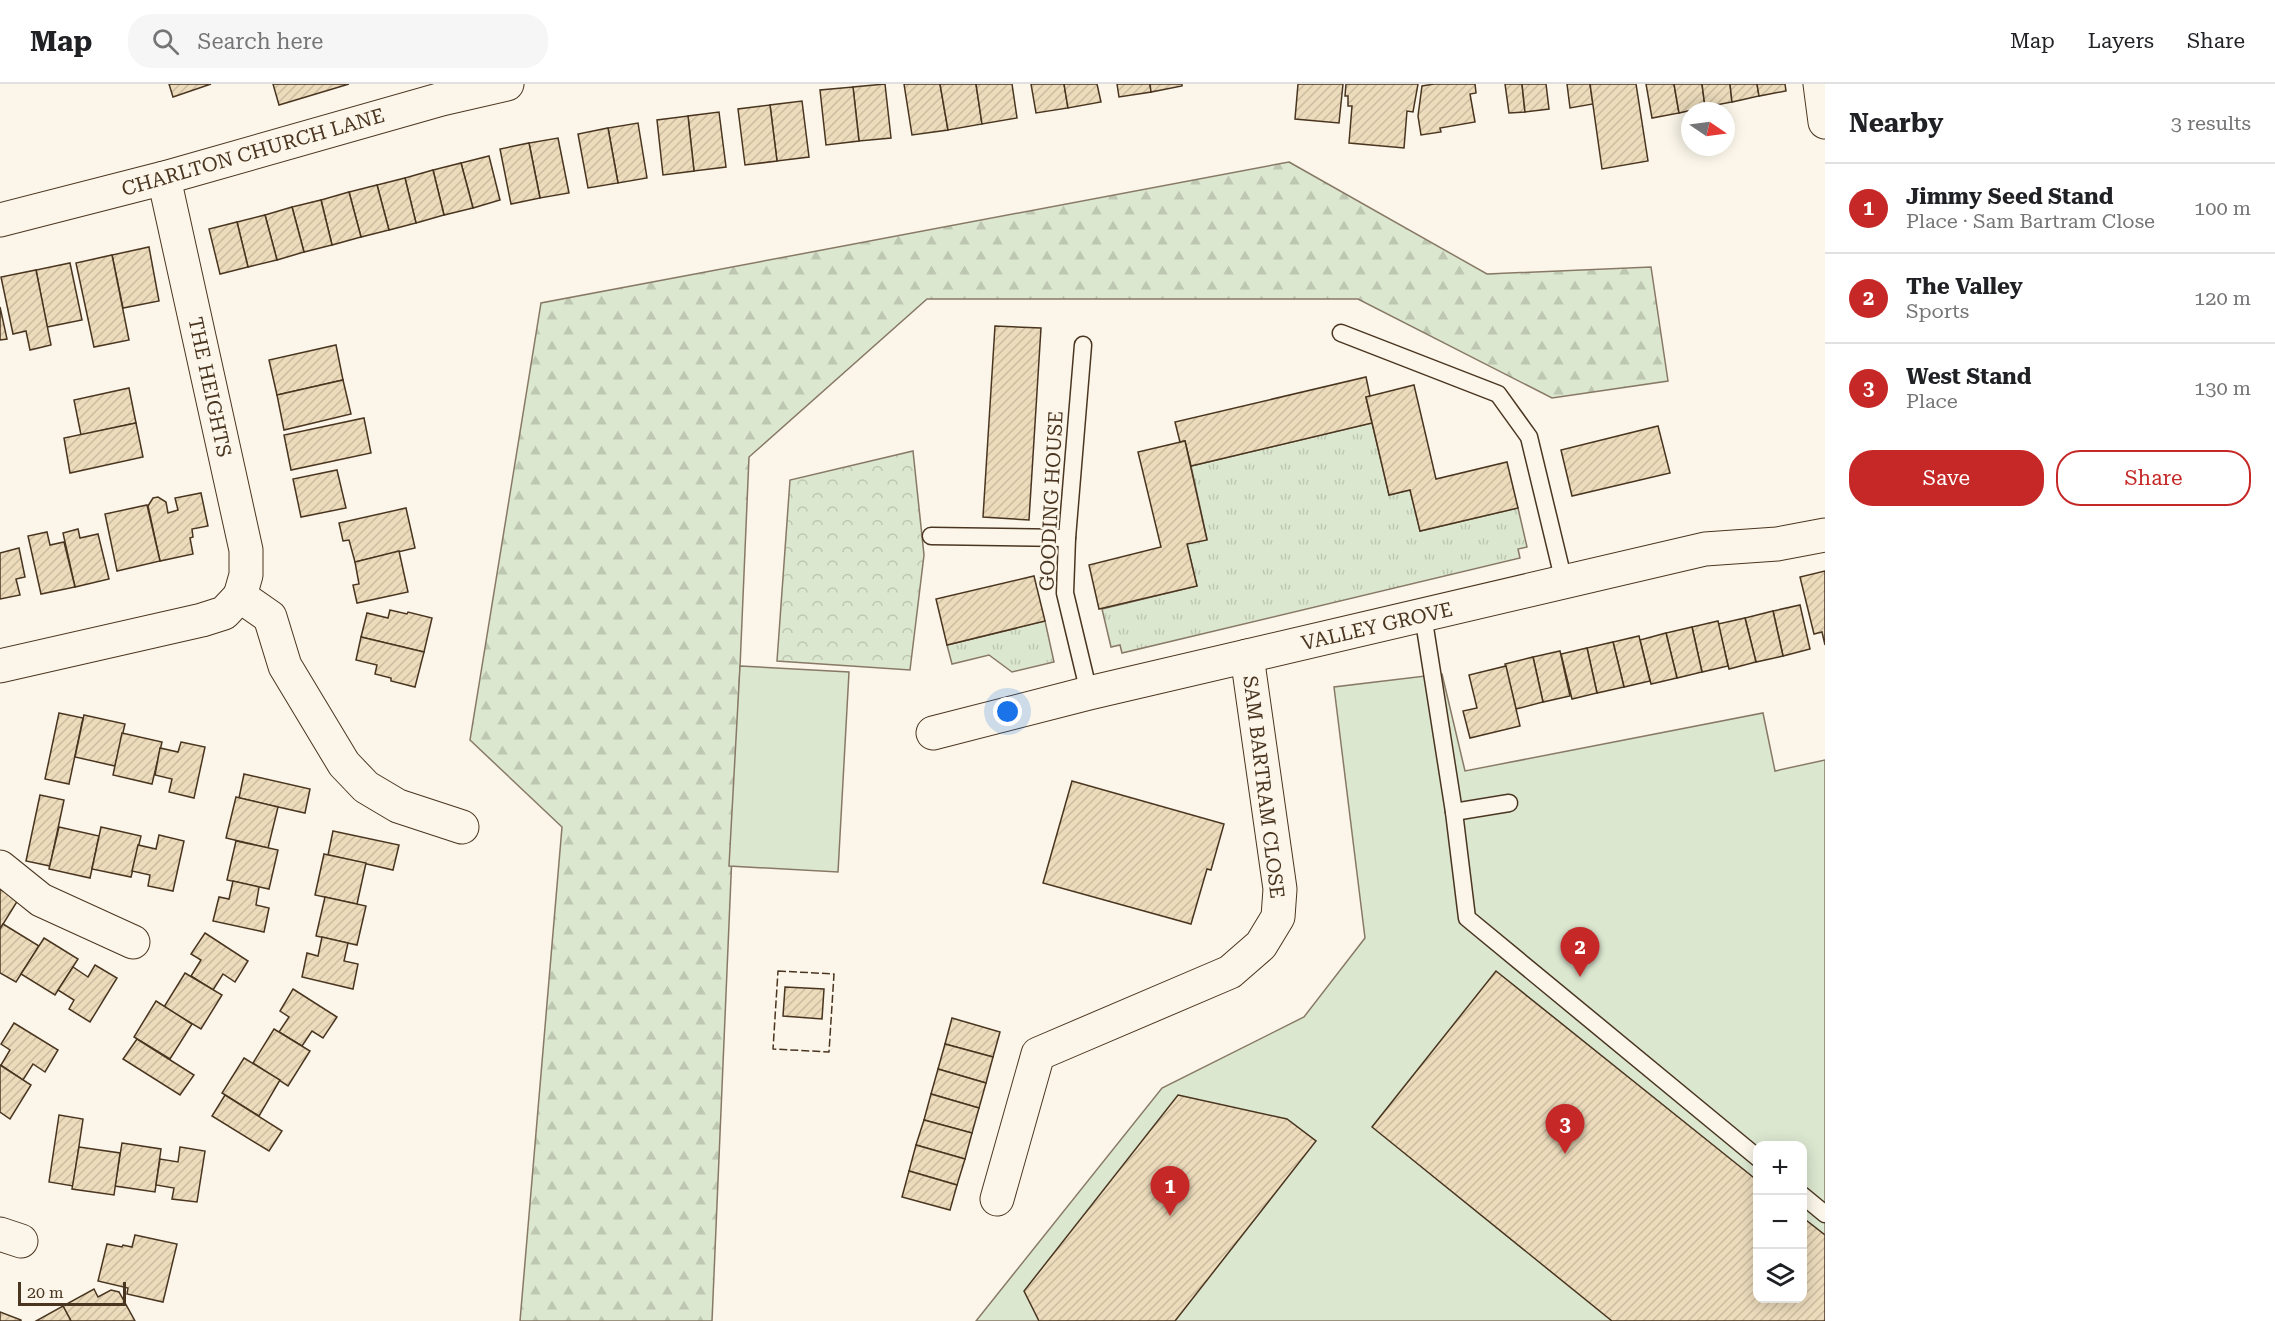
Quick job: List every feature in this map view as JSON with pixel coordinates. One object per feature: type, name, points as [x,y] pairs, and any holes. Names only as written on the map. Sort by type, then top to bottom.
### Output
[{"type":"street","name":"CHARLTON CHURCH LANE","points":[[0,220],[164,178],[442,99],[507,84]]},
{"type":"street","points":[[1820,84],[1825,122]]},
{"type":"street","name":"THE HEIGHTS","points":[[164,178],[246,550],[246,575],[240,596]]},
{"type":"street","name":"VALLEY GROVE","points":[[933,733],[1089,693],[1705,549],[1777,544],[1825,535]]},
{"type":"street","points":[[0,666],[202,620],[224,613],[240,596],[270,618],[285,666],[344,764],[366,787],[398,806],[462,827]]},
{"type":"street","name":"SAM BARTRAM CLOSE","points":[[997,1199],[1038,1054],[1230,972],[1260,945],[1278,917],[1280,889],[1247,656]]},
{"type":"street","points":[[0,867],[41,900],[133,942]]},
{"type":"lane","points":[[1341,333],[1498,394],[1529,437],[1564,582]]},
{"type":"lane","name":"GOODING HOUSE","points":[[1083,345],[1067,538],[1065,593],[1089,693]]},
{"type":"lane","points":[[931,536],[1067,538]]},
{"type":"lane","points":[[1423,615],[1454,812],[1467,918],[1753,1154]]},
{"type":"lane","points":[[1454,812],[1509,803]]},
{"type":"lane","points":[[1807,1198],[1825,1214]]},
{"type":"green space","points":[[1289,162],[1487,274],[1651,267],[1668,381],[1552,398],[1358,299],[927,299],[749,457],[712,1321],[520,1321],[562,827],[470,740],[541,303]]},
{"type":"green space","points":[[1372,423],[1389,495],[1410,490],[1420,531],[1518,508],[1527,547],[1518,549],[1520,558],[1122,653],[1120,645],[1111,647],[1102,609],[1197,586],[1187,544],[1207,539],[1191,466]]},
{"type":"green space","points":[[913,451],[924,555],[910,670],[777,661],[790,480]]},
{"type":"green space","points":[[1045,621],[1054,662],[1012,672],[989,655],[952,664],[947,645]]},
{"type":"green space","points":[[740,666],[849,672],[838,872],[729,866]]},
{"type":"green space","points":[[1442,674],[1465,771],[1763,713],[1775,771],[1825,760],[1825,1321],[976,1321],[1162,1088],[1304,1017],[1365,938],[1334,687]]},
{"type":"building","points":[[169,84],[211,84],[173,97]]},
{"type":"building","points":[[273,84],[349,84],[279,105]]},
{"type":"building","points":[[885,84],[891,138],[859,141],[853,87]]},
{"type":"building","points":[[904,84],[940,84],[948,130],[912,135]]},
{"type":"building","points":[[940,84],[976,84],[982,124],[948,130]]},
{"type":"building","points":[[976,84],[1012,84],[1017,118],[982,124]]},
{"type":"building","points":[[1031,84],[1064,84],[1068,108],[1036,113]]},
{"type":"building","points":[[1064,84],[1097,84],[1101,102],[1068,108]]},
{"type":"building","points":[[1117,84],[1150,84],[1151,92],[1119,97]]},
{"type":"building","points":[[1150,84],[1182,84],[1182,86],[1151,92]]},
{"type":"building","points":[[1298,84],[1343,84],[1339,123],[1295,119]]},
{"type":"building","points":[[1346,84],[1418,84],[1413,112],[1407,111],[1404,148],[1349,143],[1352,106],[1348,106],[1348,96],[1345,96]]},
{"type":"building","points":[[1475,84],[1476,93],[1470,94],[1475,122],[1440,128],[1441,132],[1421,135],[1418,116],[1422,86]]},
{"type":"building","points":[[1505,84],[1522,84],[1525,112],[1509,113]]},
{"type":"building","points":[[1522,84],[1546,84],[1549,109],[1525,112]]},
{"type":"building","points":[[1567,84],[1590,84],[1593,104],[1570,108]]},
{"type":"building","points":[[1590,84],[1636,84],[1648,161],[1602,169]]},
{"type":"building","points":[[1646,84],[1674,84],[1679,113],[1652,118]]},
{"type":"building","points":[[1674,84],[1702,84],[1704,102],[1681,102],[1681,113],[1679,113]]},
{"type":"building","points":[[1702,84],[1730,84],[1732,102],[1704,102]]},
{"type":"building","points":[[1730,84],[1757,84],[1759,96],[1732,102]]},
{"type":"building","points":[[1757,84],[1785,84],[1786,91],[1759,96]]},
{"type":"building","points":[[853,87],[859,141],[826,145],[820,90]]},
{"type":"building","points":[[802,101],[809,157],[777,161],[770,105]]},
{"type":"building","points":[[770,105],[777,161],[745,165],[738,109]]},
{"type":"building","points":[[719,112],[726,167],[694,171],[688,116]]},
{"type":"building","points":[[688,116],[694,171],[663,175],[657,120]]},
{"type":"building","points":[[638,123],[647,178],[618,183],[608,128]]},
{"type":"building","points":[[608,128],[618,183],[588,188],[578,134]]},
{"type":"building","points":[[558,138],[569,193],[540,198],[529,143]]},
{"type":"building","points":[[529,143],[540,198],[511,204],[500,149]]},
{"type":"building","points":[[489,156],[500,200],[473,208],[461,163]]},
{"type":"building","points":[[461,163],[473,208],[444,215],[433,170]]},
{"type":"building","points":[[433,170],[444,215],[416,223],[405,178]]},
{"type":"building","points":[[405,178],[416,223],[389,230],[377,185]]},
{"type":"building","points":[[377,185],[389,230],[361,237],[349,192]]},
{"type":"building","points":[[349,192],[361,237],[332,245],[321,200]]},
{"type":"building","points":[[321,200],[332,245],[304,252],[292,207]]},
{"type":"building","points":[[292,207],[304,252],[277,260],[265,215]]},
{"type":"building","points":[[265,215],[277,260],[248,267],[237,222]]},
{"type":"building","points":[[237,222],[248,267],[220,274],[209,229]]},
{"type":"building","points":[[149,247],[159,301],[123,308],[112,255]]},
{"type":"building","points":[[112,255],[129,340],[94,347],[76,263]]},
{"type":"building","points":[[70,263],[82,320],[47,327],[36,270]]},
{"type":"building","points":[[36,270],[51,345],[30,350],[26,331],[13,334],[1,277]]},
{"type":"building","points":[[0,307],[7,339],[0,340]]},
{"type":"building","points":[[995,326],[1041,328],[1029,520],[983,517]]},
{"type":"building","points":[[336,345],[343,380],[277,395],[269,360]]},
{"type":"building","points":[[1366,377],[1370,396],[1366,397],[1372,423],[1191,466],[1185,441],[1180,442],[1175,422]]},
{"type":"building","points":[[343,380],[351,414],[284,430],[277,395]]},
{"type":"building","points":[[1414,385],[1436,479],[1507,462],[1518,508],[1420,531],[1410,490],[1389,495],[1366,397]]},
{"type":"building","points":[[129,388],[136,423],[81,435],[74,400]]},
{"type":"building","points":[[364,418],[371,453],[291,470],[284,435]]},
{"type":"building","points":[[136,423],[143,457],[70,473],[64,438]]},
{"type":"building","points":[[1658,426],[1670,473],[1572,496],[1561,450]]},
{"type":"building","points":[[1185,441],[1207,540],[1187,544],[1197,586],[1099,609],[1089,565],[1161,547],[1138,452]]},
{"type":"building","points":[[337,470],[346,508],[301,517],[293,479]]},
{"type":"building","points":[[201,493],[208,526],[192,529],[193,537],[190,538],[193,554],[160,561],[148,506],[153,498],[158,497],[166,502],[168,513],[178,510],[175,498]]},
{"type":"building","points":[[147,505],[160,561],[117,571],[105,514]]},
{"type":"building","points":[[406,508],[415,548],[355,562],[349,540],[343,541],[339,523]]},
{"type":"building","points":[[78,529],[80,538],[98,534],[109,579],[75,587],[63,533]]},
{"type":"building","points":[[47,532],[50,545],[64,542],[75,587],[41,594],[28,536]]},
{"type":"building","points":[[19,548],[25,577],[16,579],[20,595],[0,599],[0,553]]},
{"type":"building","points":[[399,551],[408,592],[357,603],[353,585],[359,584],[355,562]]},
{"type":"building","points":[[1825,571],[1825,645],[1822,632],[1814,634],[1800,577]]},
{"type":"building","points":[[1034,576],[1045,621],[947,645],[936,599]]},
{"type":"building","points":[[1800,605],[1810,649],[1783,656],[1773,611]]},
{"type":"building","points":[[390,610],[432,618],[424,652],[361,637],[367,613],[388,618]]},
{"type":"building","points":[[1773,611],[1783,656],[1756,662],[1745,618]]},
{"type":"building","points":[[1745,618],[1756,662],[1729,669],[1718,624]]},
{"type":"building","points":[[1718,621],[1728,666],[1702,672],[1692,627]]},
{"type":"building","points":[[1692,627],[1702,672],[1677,678],[1666,633]]},
{"type":"building","points":[[1666,633],[1677,678],[1651,684],[1640,640]]},
{"type":"building","points":[[1639,636],[1650,681],[1624,687],[1613,642]]},
{"type":"building","points":[[361,637],[424,652],[415,687],[375,674],[377,665],[356,660]]},
{"type":"building","points":[[1613,642],[1624,687],[1597,693],[1587,648]]},
{"type":"building","points":[[1587,648],[1597,693],[1572,699],[1561,654]]},
{"type":"building","points":[[1560,651],[1570,696],[1543,702],[1533,657]]},
{"type":"building","points":[[1533,657],[1543,702],[1516,709],[1505,664]]},
{"type":"building","points":[[1506,666],[1520,726],[1470,738],[1463,711],[1477,708],[1469,675]]},
{"type":"building","points":[[59,713],[83,718],[69,784],[45,779]]},
{"type":"building","points":[[84,715],[125,724],[115,766],[75,757]]},
{"type":"building","points":[[122,733],[162,742],[152,784],[113,775]]},
{"type":"building","points":[[181,742],[205,747],[194,798],[169,792],[172,779],[155,775],[160,748],[178,752]]},
{"type":"building","points":[[244,774],[310,789],[305,813],[239,798]]},
{"type":"building","points":[[1072,781],[1224,824],[1211,870],[1207,869],[1191,924],[1043,883]]},
{"type":"building","points":[[40,795],[64,800],[50,866],[26,861]]},
{"type":"building","points":[[236,797],[278,807],[268,848],[226,838]]},
{"type":"building","points":[[59,827],[99,836],[90,878],[49,869]]},
{"type":"building","points":[[101,827],[141,836],[131,877],[92,869]]},
{"type":"building","points":[[333,831],[399,845],[393,870],[328,855]]},
{"type":"building","points":[[159,835],[184,841],[173,891],[148,886],[150,875],[132,871],[138,845],[156,849]]},
{"type":"building","points":[[236,841],[278,850],[269,889],[227,880]]},
{"type":"building","points":[[324,854],[366,863],[357,904],[315,895]]},
{"type":"building","points":[[233,881],[259,887],[256,905],[269,908],[264,932],[213,921],[219,897],[229,899]]},
{"type":"building","points":[[0,889],[18,900],[0,929]]},
{"type":"building","points":[[325,897],[366,906],[357,945],[316,936]]},
{"type":"building","points":[[3,924],[39,946],[16,982],[0,973],[0,929]]},
{"type":"building","points":[[205,933],[248,961],[235,982],[223,974],[213,990],[191,976],[201,960],[191,954]]},
{"type":"building","points":[[322,937],[348,943],[344,961],[358,964],[353,989],[302,977],[307,953],[318,956]]},
{"type":"building","points":[[44,938],[78,959],[55,995],[21,974]]},
{"type":"building","points":[[95,965],[117,978],[90,1022],[69,1009],[74,1000],[58,990],[73,967],[88,977]]},
{"type":"building","points":[[1496,971],[1753,1177],[1753,1303],[1807,1303],[1807,1221],[1825,1235],[1825,1321],[1612,1321],[1372,1127]]},
{"type":"building","points":[[185,973],[222,995],[201,1029],[164,1007]]},
{"type":"building","points":[[785,987],[824,989],[822,1019],[783,1016]]},
{"type":"building","points":[[293,989],[337,1017],[323,1038],[312,1031],[302,1046],[279,1032],[289,1017],[280,1011]]},
{"type":"building","points":[[156,1001],[192,1024],[170,1059],[134,1037]]},
{"type":"building","points":[[952,1018],[1000,1032],[993,1057],[945,1044]]},
{"type":"building","points":[[14,1023],[58,1050],[45,1072],[33,1064],[23,1080],[1,1065],[10,1050],[1,1044]]},
{"type":"building","points":[[274,1029],[310,1051],[288,1086],[253,1063]]},
{"type":"building","points":[[137,1039],[194,1075],[180,1095],[123,1059]]},
{"type":"building","points":[[945,1044],[993,1057],[986,1083],[938,1069]]},
{"type":"building","points":[[244,1058],[280,1080],[259,1116],[222,1093]]},
{"type":"building","points":[[0,1065],[31,1085],[10,1119],[0,1112]]},
{"type":"building","points":[[938,1069],[986,1083],[979,1108],[931,1094]]},
{"type":"building","points":[[931,1094],[979,1108],[972,1133],[924,1120]]},
{"type":"building","points":[[225,1095],[282,1131],[269,1151],[212,1116]]},
{"type":"building","points":[[1178,1095],[1287,1119],[1316,1141],[1175,1321],[1039,1321],[1024,1291]]},
{"type":"building","points":[[59,1115],[83,1119],[73,1186],[49,1182]]},
{"type":"building","points":[[924,1120],[972,1133],[965,1159],[916,1145]]},
{"type":"building","points":[[122,1143],[161,1149],[155,1192],[115,1186]]},
{"type":"building","points":[[916,1145],[965,1159],[957,1185],[909,1171]]},
{"type":"building","points":[[79,1147],[120,1153],[114,1195],[72,1189]]},
{"type":"building","points":[[180,1147],[205,1151],[197,1202],[172,1199],[174,1188],[156,1185],[160,1159],[178,1162]]},
{"type":"building","points":[[909,1171],[957,1185],[950,1210],[902,1197]]},
{"type":"building","points":[[135,1235],[177,1244],[163,1302],[127,1294],[128,1288],[98,1281],[107,1244],[132,1247]]},
{"type":"building","points":[[94,1289],[98,1297],[111,1290],[119,1292],[135,1321],[71,1321],[63,1306]]},
{"type":"building","points":[[63,1306],[71,1321],[36,1321]]},
{"type":"building","points":[[0,1312],[21,1320],[21,1321],[0,1321]]},
{"type":"fence","points":[[778,971],[834,974],[829,1052],[773,1049],[778,971]]},
{"type":"place","name":"The Valley","points":[[1580,977]]},
{"type":"place","name":"West Stand","points":[[1565,1154]]},
{"type":"place","name":"Jimmy Seed Stand","points":[[1170,1216]]}]
